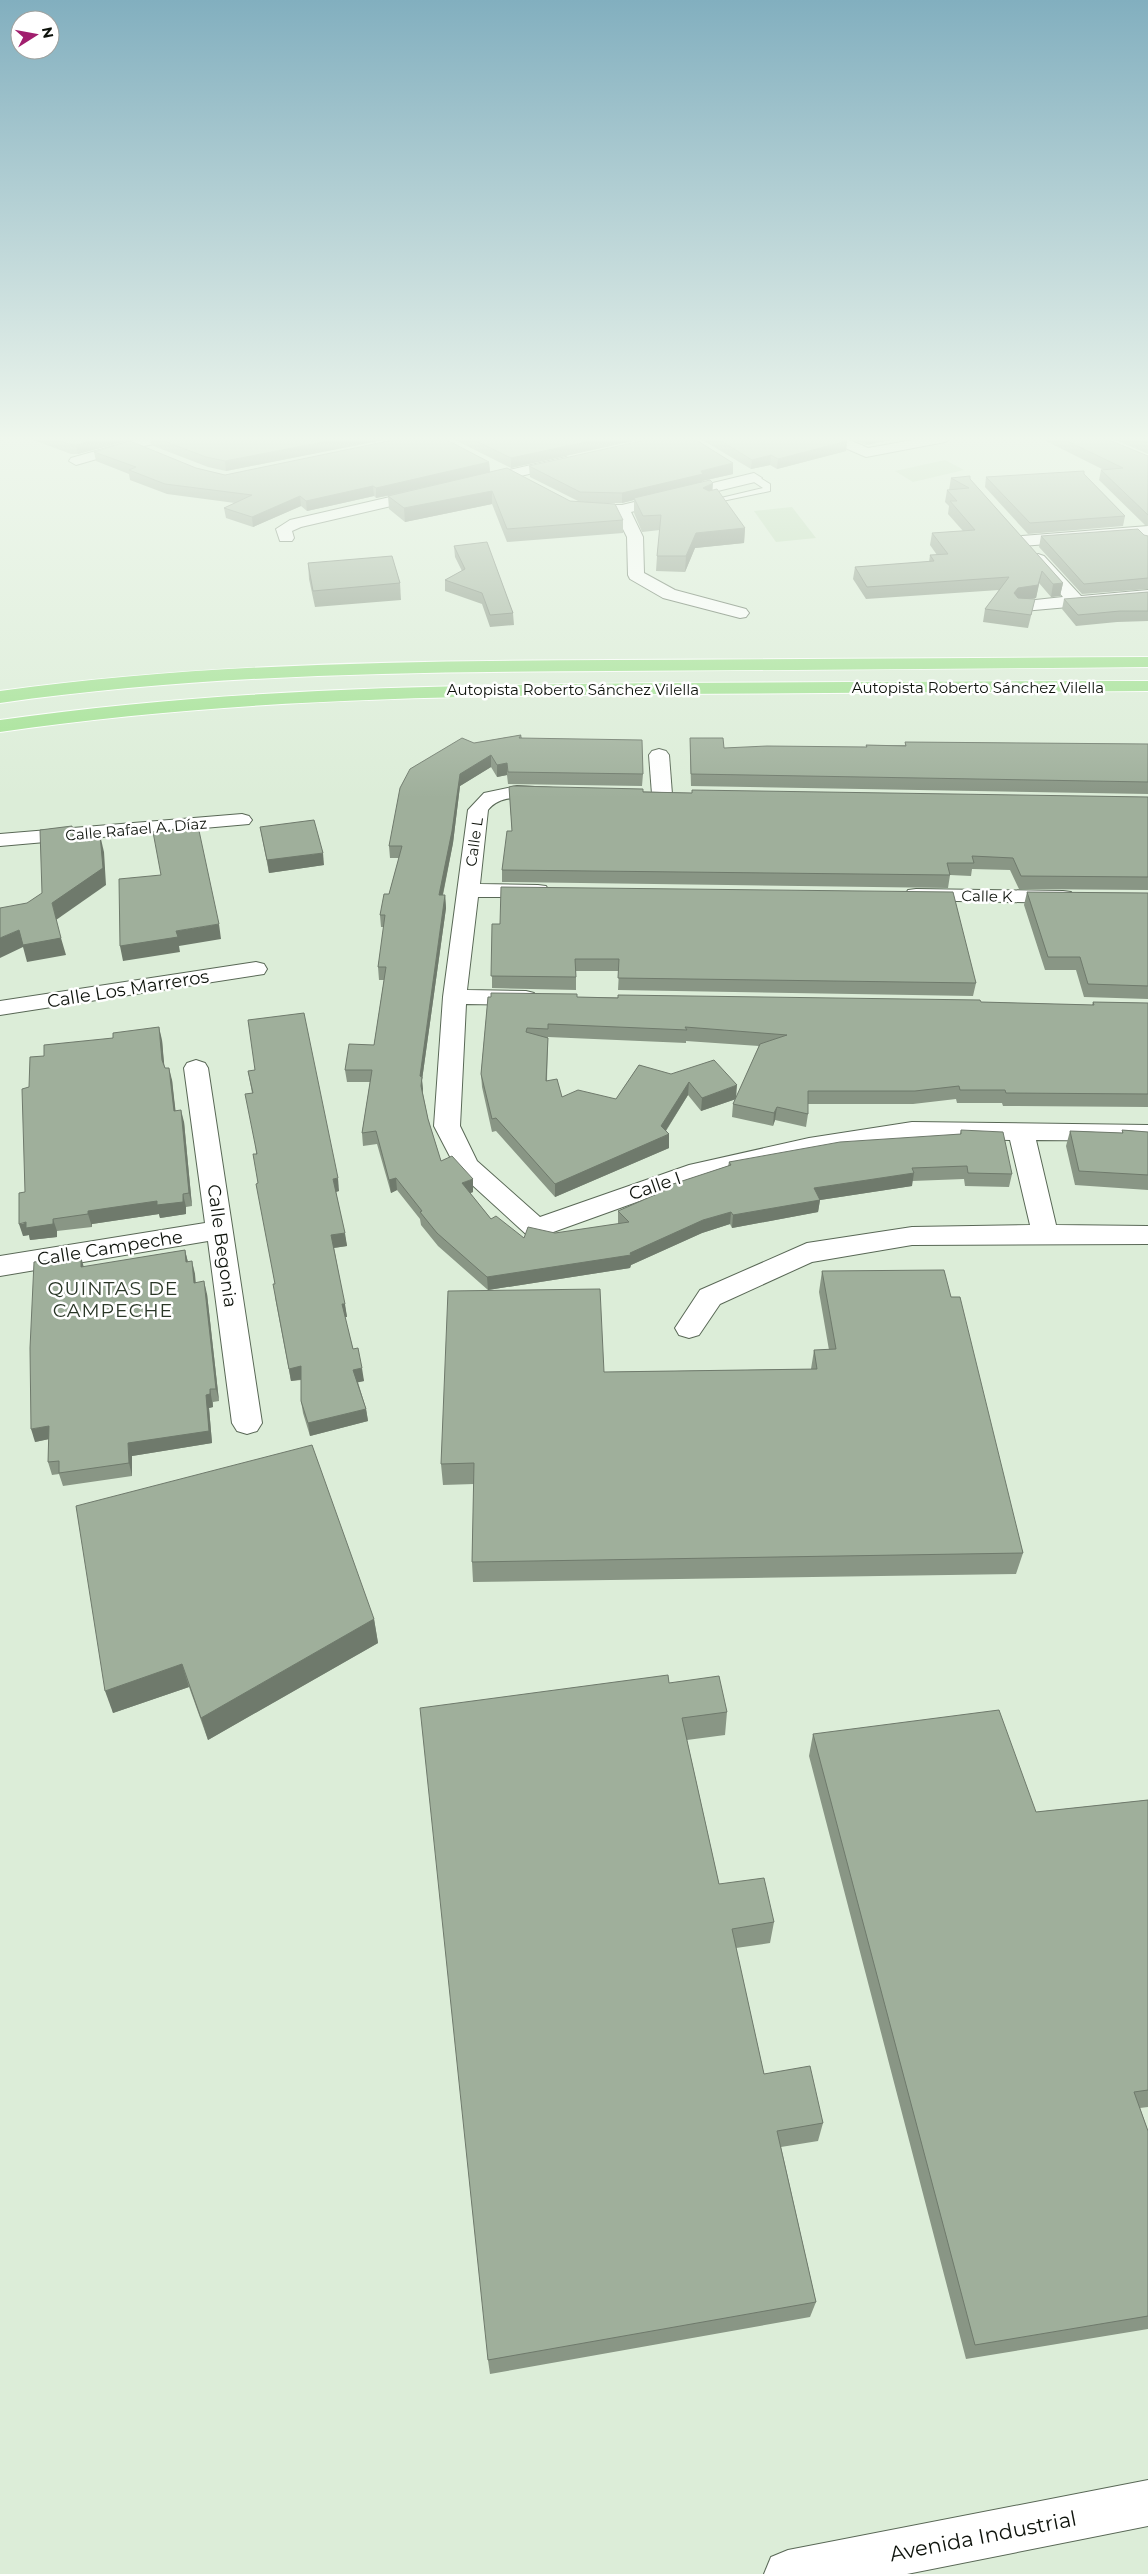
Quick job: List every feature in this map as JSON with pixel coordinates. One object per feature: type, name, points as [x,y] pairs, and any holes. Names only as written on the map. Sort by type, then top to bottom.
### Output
[{"type":"highway","name":"Autopista Roberto Sánchez Vilella","points":[[0,697],[47,689],[177,676],[332,668],[1148,662]]},
{"type":"highway","name":"Autopista Roberto Sánchez Vilella","points":[[0,726],[51,718],[213,700],[378,691],[1148,686]]},
{"type":"street","points":[[636,558],[636,575],[669,594],[740,613]]},
{"type":"street","points":[[1037,558],[1076,601]]},
{"type":"street","points":[[1023,606],[1148,595]]},
{"type":"street","points":[[659,755],[662,794]]},
{"type":"street","name":"Calle L","points":[[467,890],[478,810],[483,801],[492,795],[516,792],[564,792]]},
{"type":"street","name":"Calle Rafael A. Díaz","points":[[0,840],[242,820]]},
{"type":"street","points":[[467,890],[556,891]]},
{"type":"street","name":"Calle I","points":[[467,890],[455,997],[446,1126],[467,1166],[536,1228],[689,1174],[809,1146],[912,1130],[1148,1133]]},
{"type":"street","name":"Calle K","points":[[891,895],[1079,897]]},
{"type":"street","name":"Calle Los Marreros","points":[[0,1008],[256,969]]},
{"type":"street","points":[[455,997],[544,998]]},
{"type":"street","name":"Calle Begonia","points":[[196,1068],[247,1423]]},
{"type":"street","points":[[1021,1131],[1045,1234]]},
{"type":"street","name":"Calle Campeche","points":[[0,1266],[220,1230]]},
{"type":"street","points":[[689,1328],[710,1297],[807,1253],[912,1236],[1148,1235]]},
{"type":"street","name":"Avenida Industrial","points":[[788,2574],[1148,2503]]},
{"type":"building","points":[[367,558],[393,558],[400,583],[313,591],[308,563]]},
{"type":"building","points":[[460,558],[493,558],[513,613],[490,615],[482,593],[445,580],[465,569]]},
{"type":"building","points":[[932,558],[1041,558],[1063,583],[1053,584],[1042,571],[1038,585],[1018,588],[1014,593],[1018,598],[1035,599],[1031,615],[985,609],[1009,577],[867,587],[855,567],[934,561]]},
{"type":"building","points":[[1061,558],[1148,558],[1148,578],[1084,584]]},
{"type":"building","points":[[1148,592],[1148,611],[1120,611],[1078,615],[1064,599]]},
{"type":"building","points":[[521,735],[519,738],[642,740],[643,774],[508,772],[507,763],[497,765],[491,755],[460,774],[452,831],[439,895],[445,895],[420,1076],[422,1077],[421,1086],[428,1119],[441,1161],[452,1156],[473,1179],[462,1183],[491,1219],[496,1216],[524,1238],[528,1227],[555,1233],[629,1222],[618,1211],[666,1190],[664,1187],[731,1165],[729,1162],[840,1142],[961,1134],[961,1130],[1003,1132],[1012,1174],[968,1173],[967,1166],[912,1168],[914,1173],[814,1188],[820,1200],[733,1215],[731,1212],[703,1220],[630,1253],[631,1255],[487,1277],[437,1233],[396,1178],[389,1180],[376,1131],[362,1133],[372,1070],[345,1070],[349,1044],[374,1045],[386,967],[378,967],[385,915],[380,915],[384,894],[389,894],[402,846],[389,846],[400,788],[410,769],[462,738],[474,743]]},
{"type":"building","points":[[690,738],[723,738],[724,748],[767,746],[906,746],[905,742],[1148,744],[1148,782],[691,774]]},
{"type":"building","points":[[509,787],[643,789],[643,792],[692,793],[692,790],[1148,797],[1148,877],[1021,876],[1013,858],[972,856],[974,863],[947,863],[950,875],[502,870],[507,831],[512,831]]},
{"type":"building","points":[[314,820],[323,853],[267,860],[260,827]]},
{"type":"building","points":[[72,826],[73,838],[100,835],[103,868],[52,903],[61,938],[23,945],[19,930],[0,938],[0,908],[27,903],[42,893],[40,830]]},
{"type":"building","points":[[198,826],[219,924],[176,931],[178,937],[120,946],[119,879],[161,875],[153,832]]},
{"type":"building","points":[[501,887],[953,892],[976,983],[618,978],[619,959],[575,959],[576,977],[491,976],[492,924],[500,924]]},
{"type":"building","points":[[1027,892],[1148,893],[1148,986],[1088,984],[1080,957],[1048,957]]},
{"type":"building","points":[[491,993],[577,994],[577,997],[618,998],[618,995],[980,1000],[981,1002],[1094,1005],[1093,1002],[1148,1003],[1148,1094],[1006,1093],[1005,1090],[960,1090],[959,1086],[915,1091],[808,1091],[808,1114],[777,1107],[774,1113],[733,1104],[760,1044],[787,1035],[685,1027],[687,1030],[548,1024],[548,1029],[527,1028],[526,1032],[548,1038],[546,1081],[557,1079],[562,1097],[578,1090],[616,1099],[639,1065],[671,1074],[714,1060],[737,1085],[702,1098],[689,1082],[661,1126],[669,1134],[555,1184],[496,1118],[492,1119],[481,1074],[488,997],[491,997]]},
{"type":"building","points":[[304,1013],[338,1178],[333,1179],[345,1233],[331,1235],[345,1304],[342,1304],[353,1349],[358,1348],[362,1368],[353,1370],[366,1409],[308,1423],[301,1401],[301,1366],[289,1369],[256,1184],[258,1183],[253,1154],[257,1154],[245,1094],[253,1093],[248,1071],[255,1070],[248,1020]]},
{"type":"building","points":[[159,1027],[162,1060],[165,1068],[169,1068],[174,1111],[181,1110],[189,1193],[183,1194],[183,1202],[157,1205],[157,1201],[88,1211],[88,1214],[53,1219],[53,1224],[26,1228],[26,1222],[19,1224],[19,1193],[25,1192],[22,1089],[29,1087],[30,1057],[44,1056],[44,1045],[113,1038],[113,1033]]},
{"type":"building","points":[[1122,1130],[1148,1132],[1148,1175],[1079,1171],[1070,1131],[1123,1133]]},
{"type":"building","points":[[185,1250],[186,1262],[192,1261],[194,1283],[204,1281],[216,1389],[210,1389],[210,1394],[206,1395],[209,1431],[128,1443],[129,1463],[59,1473],[59,1461],[48,1462],[49,1426],[31,1429],[30,1348],[34,1262],[81,1256],[81,1267]]},
{"type":"building","points":[[944,1270],[951,1297],[960,1297],[1023,1553],[472,1562],[474,1463],[441,1464],[448,1291],[600,1289],[604,1372],[817,1369],[814,1350],[836,1349],[822,1271]]},
{"type":"building","points":[[312,1445],[374,1619],[201,1718],[182,1664],[105,1691],[76,1506]]},
{"type":"building","points":[[668,1675],[669,1683],[719,1676],[727,1712],[682,1718],[719,1884],[764,1878],[774,1922],[732,1929],[764,2074],[810,2066],[823,2123],[777,2131],[816,2302],[488,2360],[420,1708]]},
{"type":"building","points":[[999,1710],[1036,1812],[1148,1800],[1148,2090],[1134,2092],[1148,2131],[1148,2316],[975,2345],[813,1734]]},
{"type":"district","name":"QUINTAS DE CAMPECHE","points":[[113,1299]]}]
